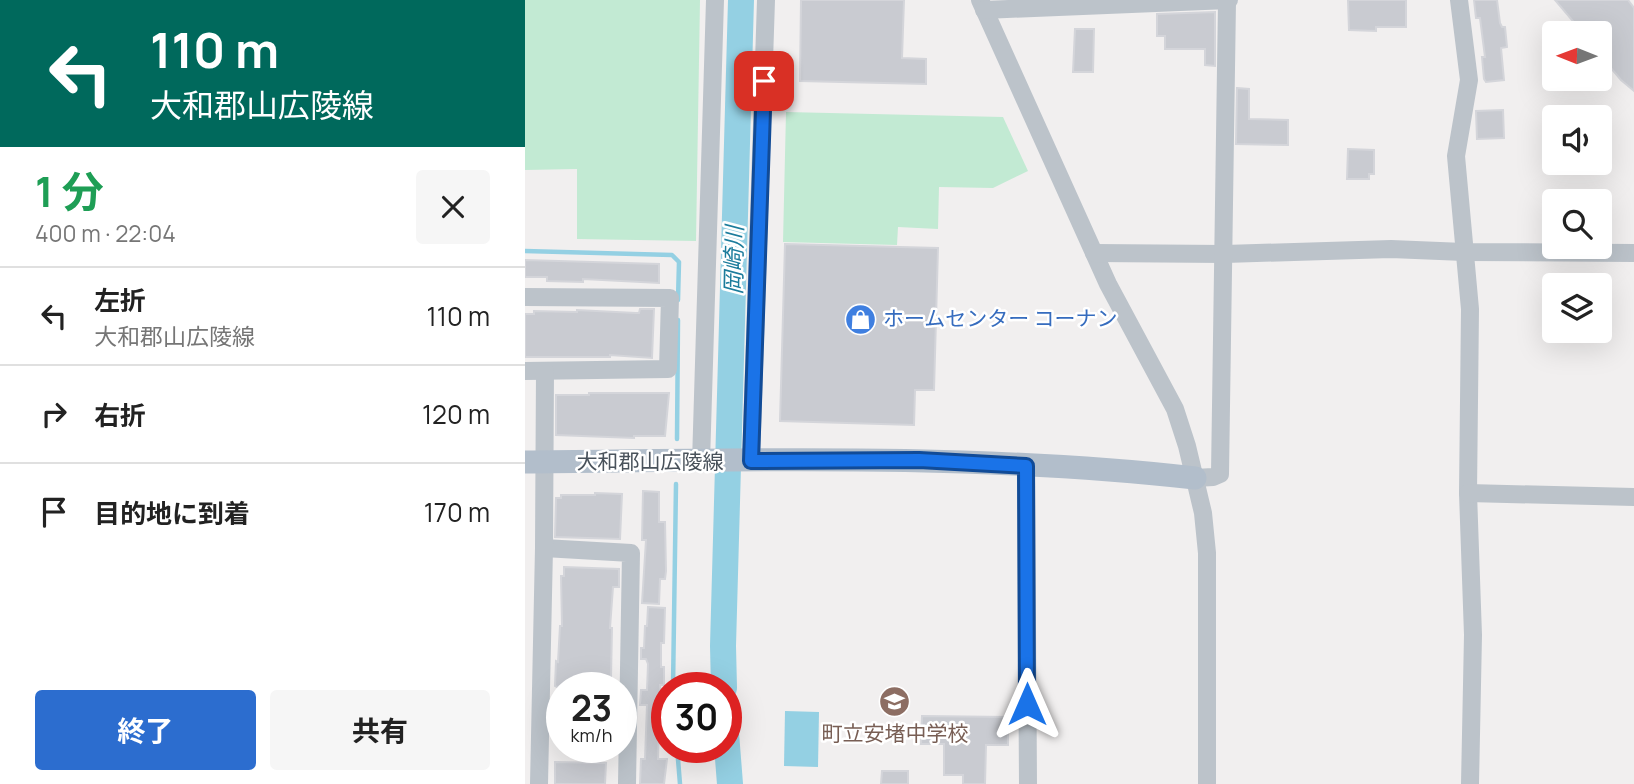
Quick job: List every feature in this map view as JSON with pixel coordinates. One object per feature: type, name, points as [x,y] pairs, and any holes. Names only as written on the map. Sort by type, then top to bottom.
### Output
[{"type":"main road","name":"大和郡山広陵線","points":[[534,462],[919,460],[1143,472],[1195,478]]},
{"type":"street","points":[[701,462],[715,0]]},
{"type":"street","points":[[751,461],[766,0]]},
{"type":"street","points":[[1459,0],[1469,80],[1456,156],[1470,309],[1468,493],[1473,635],[1470,784]]},
{"type":"street","points":[[1195,478],[1220,474],[1228,1],[982,5],[1108,284],[1175,409],[1195,478],[1203,513],[1207,566],[1207,784]]},
{"type":"street","points":[[1094,253],[1224,254],[1391,249],[1634,253]]},
{"type":"street","points":[[525,297],[670,298],[668,369],[525,371]]},
{"type":"street","points":[[539,784],[533,696],[533,597],[544,548],[534,462],[545,371]]},
{"type":"street","points":[[1026,466],[1028,784]]},
{"type":"street","points":[[1468,493],[1634,497]]},
{"type":"street","points":[[544,548],[631,553],[627,784]]},
{"type":"green space","points":[[525,0],[700,0],[696,241],[577,239],[577,169],[525,170]]},
{"type":"green space","points":[[786,112],[1003,117],[1028,171],[993,188],[939,187],[938,229],[898,227],[897,245],[783,242]]},
{"type":"water","points":[[785,711],[819,712],[818,767],[784,766]]},
{"type":"building","points":[[801,0],[904,0],[902,58],[926,59],[926,84],[800,81]]},
{"type":"building","points":[[1348,0],[1406,0],[1406,27],[1376,27],[1376,31],[1349,30]]},
{"type":"building","points":[[1474,0],[1497,0],[1500,23],[1505,27],[1507,47],[1501,48],[1504,80],[1486,82],[1484,79],[1482,57],[1485,57],[1480,18],[1476,18]]},
{"type":"building","points":[[1555,0],[1628,0],[1634,8],[1634,91],[1612,69],[1612,21],[1573,21]]},
{"type":"building","points":[[1215,12],[1215,66],[1205,65],[1205,49],[1165,49],[1165,36],[1157,36],[1157,14]]},
{"type":"building","points":[[1075,29],[1094,29],[1093,72],[1073,72]]},
{"type":"building","points":[[1237,88],[1249,89],[1249,119],[1288,120],[1288,145],[1236,144]]},
{"type":"building","points":[[1503,110],[1504,138],[1477,139],[1476,111]]},
{"type":"building","points":[[1348,149],[1374,150],[1374,174],[1369,174],[1369,179],[1347,179]]},
{"type":"building","name":"ホームセンター コーナン","points":[[785,244],[938,248],[934,390],[915,390],[914,425],[780,421]]},
{"type":"building","points":[[525,260],[659,264],[659,283],[583,279],[583,282],[547,281],[547,277],[525,277]]},
{"type":"building","points":[[640,309],[654,309],[652,358],[610,355],[525,357],[525,314],[534,314],[534,311],[577,310],[639,313]]},
{"type":"building","points":[[669,393],[665,436],[634,438],[556,435],[556,395]]},
{"type":"building","points":[[643,491],[659,492],[659,522],[665,522],[666,571],[665,579],[660,579],[659,604],[642,603],[646,540],[642,540]]},
{"type":"building","points":[[622,494],[620,539],[555,537],[556,498],[561,498],[561,495]]},
{"type":"building","points":[[564,567],[619,569],[619,587],[613,587],[611,672],[556,672],[562,626],[561,576],[564,576]]},
{"type":"building","points":[[648,607],[665,608],[664,643],[661,643],[661,667],[664,667],[664,672],[651,672],[651,763],[667,763],[664,784],[640,784],[641,759],[645,759],[647,705],[640,705],[641,690],[647,690],[648,664],[646,659],[641,659],[641,648],[644,648]]},
{"type":"building","points":[[922,716],[1008,717],[1008,745],[986,745],[985,784],[963,784],[963,775],[944,775],[944,744],[921,744]]},
{"type":"building","points":[[555,763],[606,763],[605,784],[555,784]]},
{"type":"building","points":[[882,771],[908,771],[908,784],[881,784]]},
{"type":"waterway","name":"岡崎川","points":[[724,672],[741,0]]},
{"type":"waterway","points":[[525,251],[672,255],[679,262],[678,300]]},
{"type":"waterway","points":[[677,439],[678,320]]},
{"type":"waterway","points":[[673,672],[676,484]]},
{"type":"waterway","points":[[678,763],[680,784]]},
{"type":"waterway","name":"岡崎川","points":[[728,763],[730,784]]},
{"type":"place","name":"ホームセンター コーナン","points":[[860,319]]},
{"type":"place","name":"町立安堵中学校","points":[[895,702]]},
{"type":"route","points":[[764,81],[751,461],[919,460],[1026,466],[1027,704]]}]
